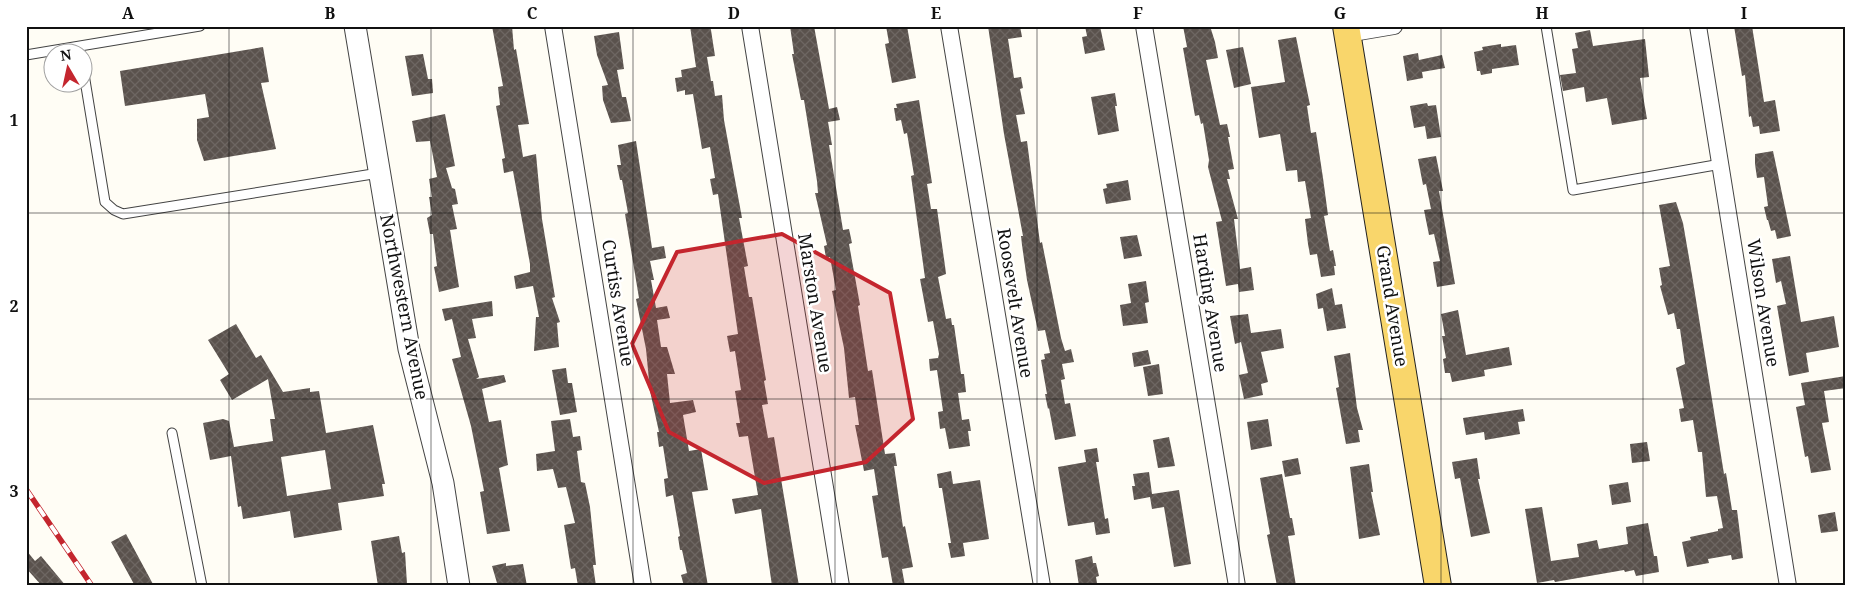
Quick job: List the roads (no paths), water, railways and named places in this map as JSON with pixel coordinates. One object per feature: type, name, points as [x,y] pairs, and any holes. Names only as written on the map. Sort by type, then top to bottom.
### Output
[{"type":"main road","name":"Grand Avenue","points":[[1346,30],[1438,586]]},
{"type":"street","name":"Northwestern Avenue","points":[[355,26],[409,349],[443,483],[459,586]]},
{"type":"street","name":"Curtiss Avenue","points":[[553,26],[644,586]]},
{"type":"street","name":"Marston Avenue","points":[[750,26],[841,586]]},
{"type":"street","name":"Roosevelt Avenue","points":[[949,26],[1042,586]]},
{"type":"street","name":"Harding Avenue","points":[[1144,26],[1236,586]]},
{"type":"street","points":[[1346,30],[1394,26]]},
{"type":"street","name":"Wilson Avenue","points":[[1698,26],[1788,586]]},
{"type":"lane","points":[[92,47],[200,26]]},
{"type":"lane","points":[[1546,26],[1573,190],[1720,164]]},
{"type":"lane","points":[[26,55],[42,53]]},
{"type":"lane","points":[[87,92],[105,202],[114,210],[123,214],[379,173]]},
{"type":"lane","points":[[172,433],[202,586]]},
{"type":"railway","points":[[26,489],[92,586]]}]
